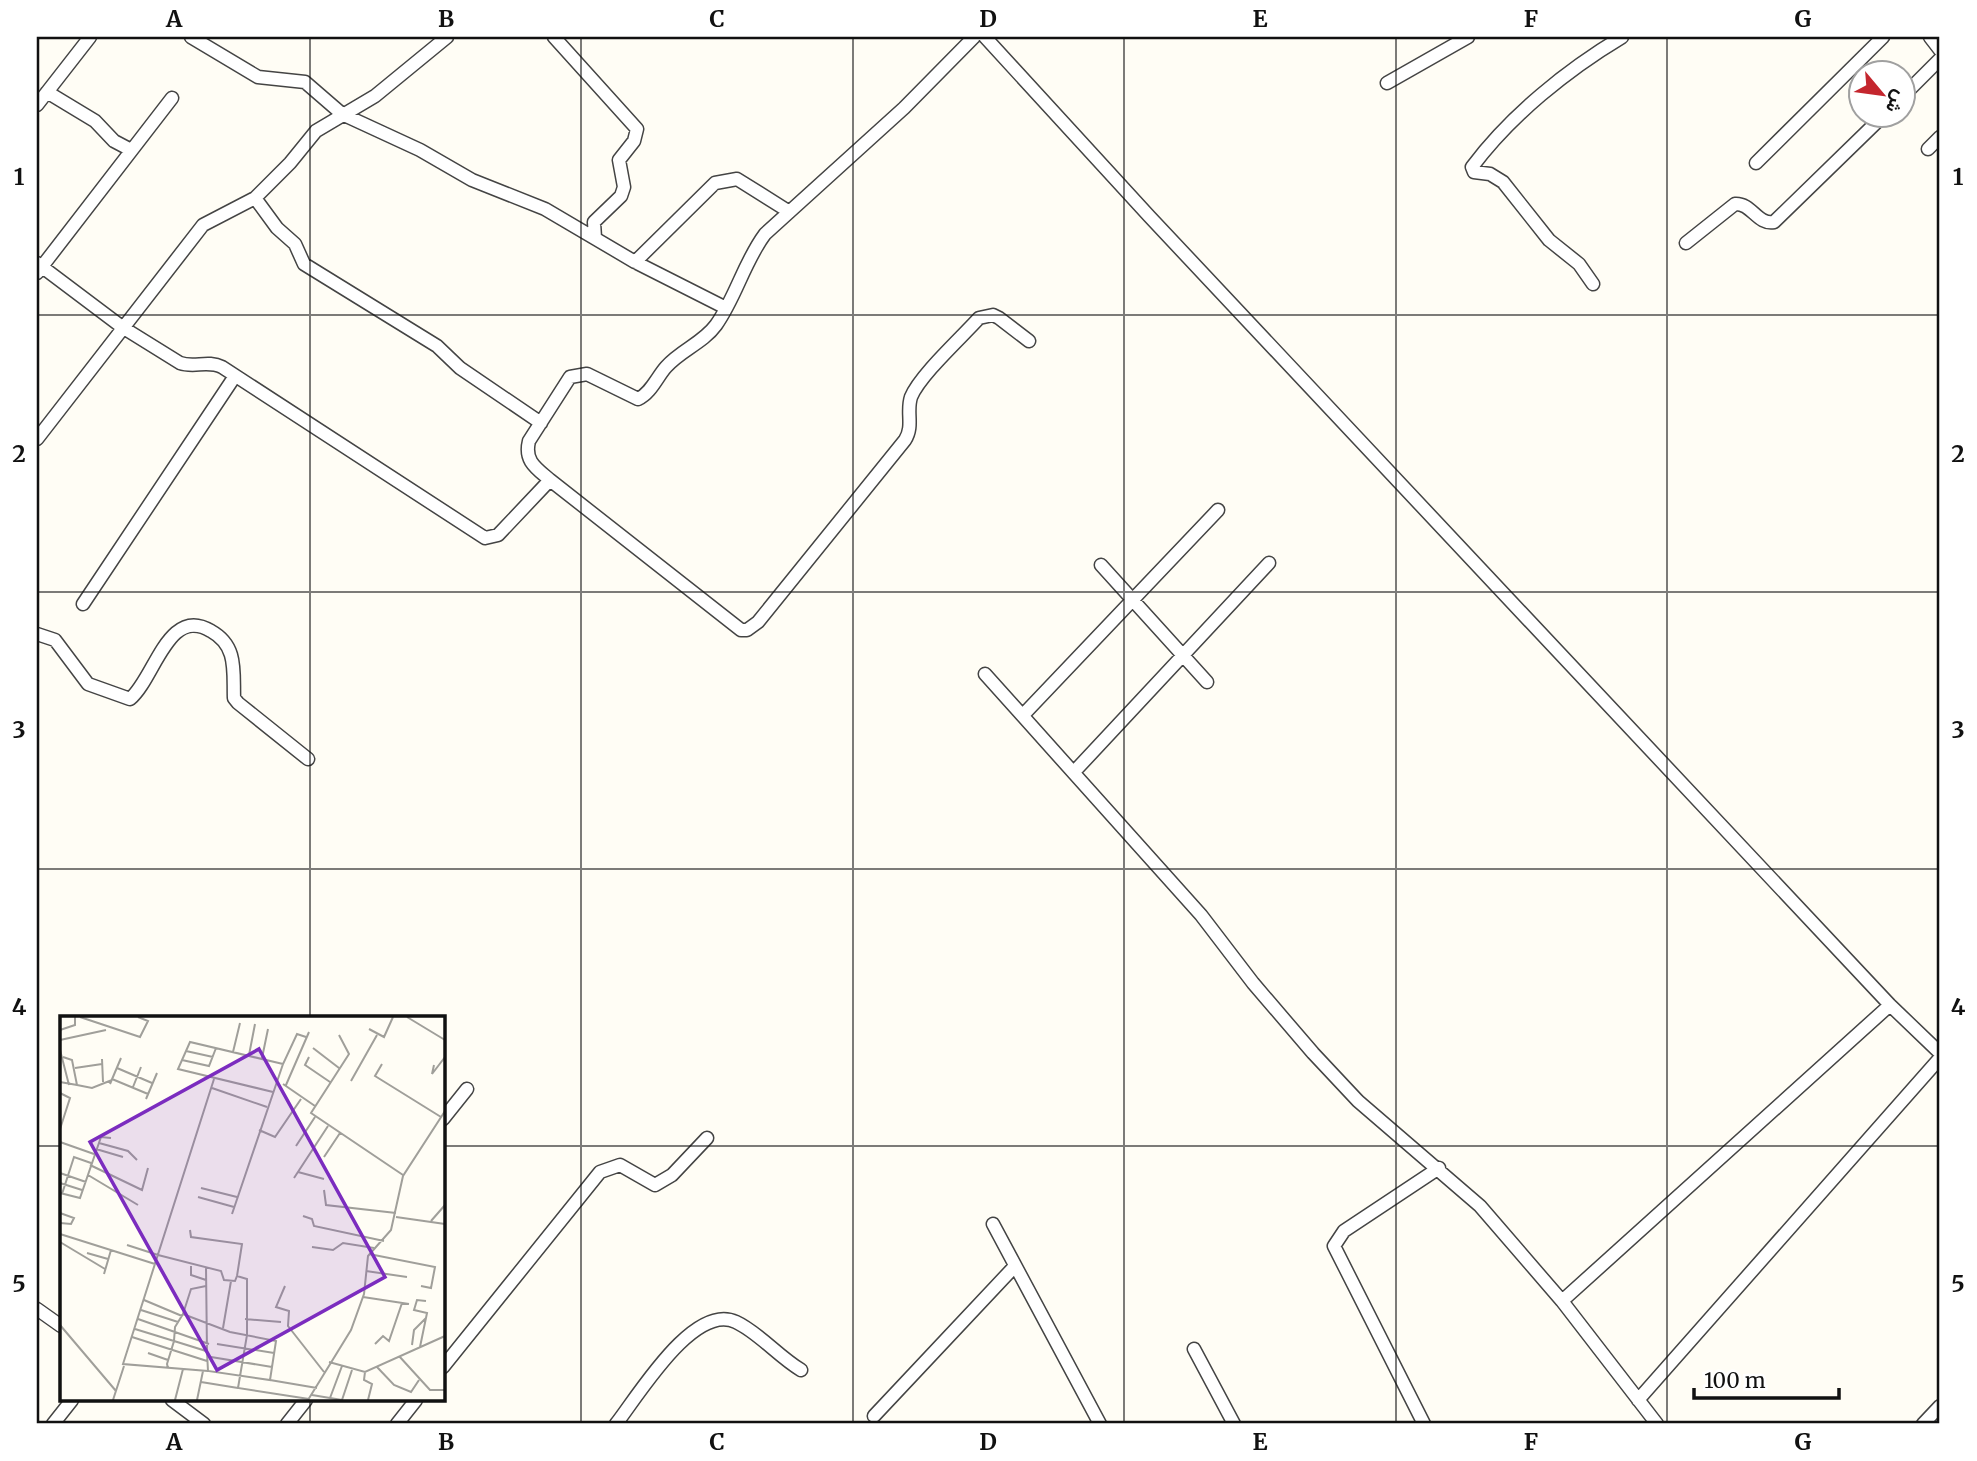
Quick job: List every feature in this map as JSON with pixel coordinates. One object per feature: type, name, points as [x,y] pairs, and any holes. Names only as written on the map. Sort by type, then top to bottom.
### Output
[{"type":"street","points":[[37,105],[90,37]]},
{"type":"street","points":[[191,37],[210,41],[258,77],[305,82],[342,114],[420,150],[472,180],[545,209],[635,262],[726,308]]},
{"type":"street","points":[[37,439],[203,225],[255,198],[290,163],[316,131],[389,86],[447,37]]},
{"type":"street","points":[[554,37],[637,129],[634,141],[619,160],[624,187],[621,196],[594,222],[595,238]]},
{"type":"street","points":[[974,37],[904,108],[788,211],[754,249],[726,308],[710,332],[667,366],[641,398],[578,373],[570,377],[527,451],[529,461],[709,608],[741,630],[747,630],[758,622],[905,440],[911,429],[909,405],[918,386],[979,318],[993,315],[1029,341]]},
{"type":"street","points":[[985,37],[1149,216],[1940,1055],[1638,1399]]},
{"type":"street","points":[[1387,83],[1468,37]]},
{"type":"street","points":[[1593,284],[1579,264],[1549,240],[1503,182],[1490,174],[1474,172],[1472,167],[1543,93],[1570,71],[1622,37]]},
{"type":"street","points":[[1756,163],[1883,37]]},
{"type":"street","points":[[1930,37],[1940,50]]},
{"type":"street","points":[[1918,80],[1940,59]]},
{"type":"street","points":[[47,92],[95,121],[114,141],[131,150]]},
{"type":"street","points":[[172,98],[38,268],[122,327],[180,363],[215,364],[235,376],[485,538],[498,535],[550,480]]},
{"type":"street","points":[[1686,243],[1735,204],[1745,205],[1761,220],[1774,222],[1869,130]]},
{"type":"street","points":[[1928,149],[1940,137]]},
{"type":"street","points":[[635,262],[715,183],[728,178],[737,178],[788,211]]},
{"type":"street","points":[[255,198],[277,228],[295,244],[304,264],[437,346],[460,368],[541,423]]},
{"type":"street","points":[[83,604],[235,376]]},
{"type":"street","points":[[1024,714],[1218,510]]},
{"type":"street","points":[[1074,772],[1269,563]]},
{"type":"street","points":[[1101,565],[1207,682]]},
{"type":"street","points":[[37,634],[55,640],[88,684],[130,699],[171,636],[190,625],[202,625],[221,636],[233,652],[234,698],[308,759]]},
{"type":"street","points":[[985,674],[1024,714],[1201,915],[1253,983],[1313,1053],[1359,1101],[1440,1168],[1480,1206],[1562,1301],[1657,1424]]},
{"type":"street","points":[[1562,1301],[1890,1004]]},
{"type":"street","points":[[444,1118],[467,1089]]},
{"type":"street","points":[[444,1366],[600,1171],[620,1165],[655,1185],[672,1175],[707,1138]]},
{"type":"street","points":[[1424,1424],[1335,1246],[1344,1231],[1440,1168]]},
{"type":"street","points":[[993,1224],[1100,1424]]},
{"type":"street","points":[[874,1416],[1015,1266]]},
{"type":"street","points":[[37,1309],[60,1325]]},
{"type":"street","points":[[616,1424],[678,1344],[707,1322],[725,1319],[738,1323],[801,1370]]},
{"type":"street","points":[[1194,1349],[1234,1424]]},
{"type":"street","points":[[53,1424],[70,1402]]},
{"type":"street","points":[[175,1402],[204,1424]]},
{"type":"street","points":[[287,1424],[304,1402]]},
{"type":"street","points":[[397,1424],[414,1402]]},
{"type":"street","points":[[1923,1424],[1940,1406]]}]
